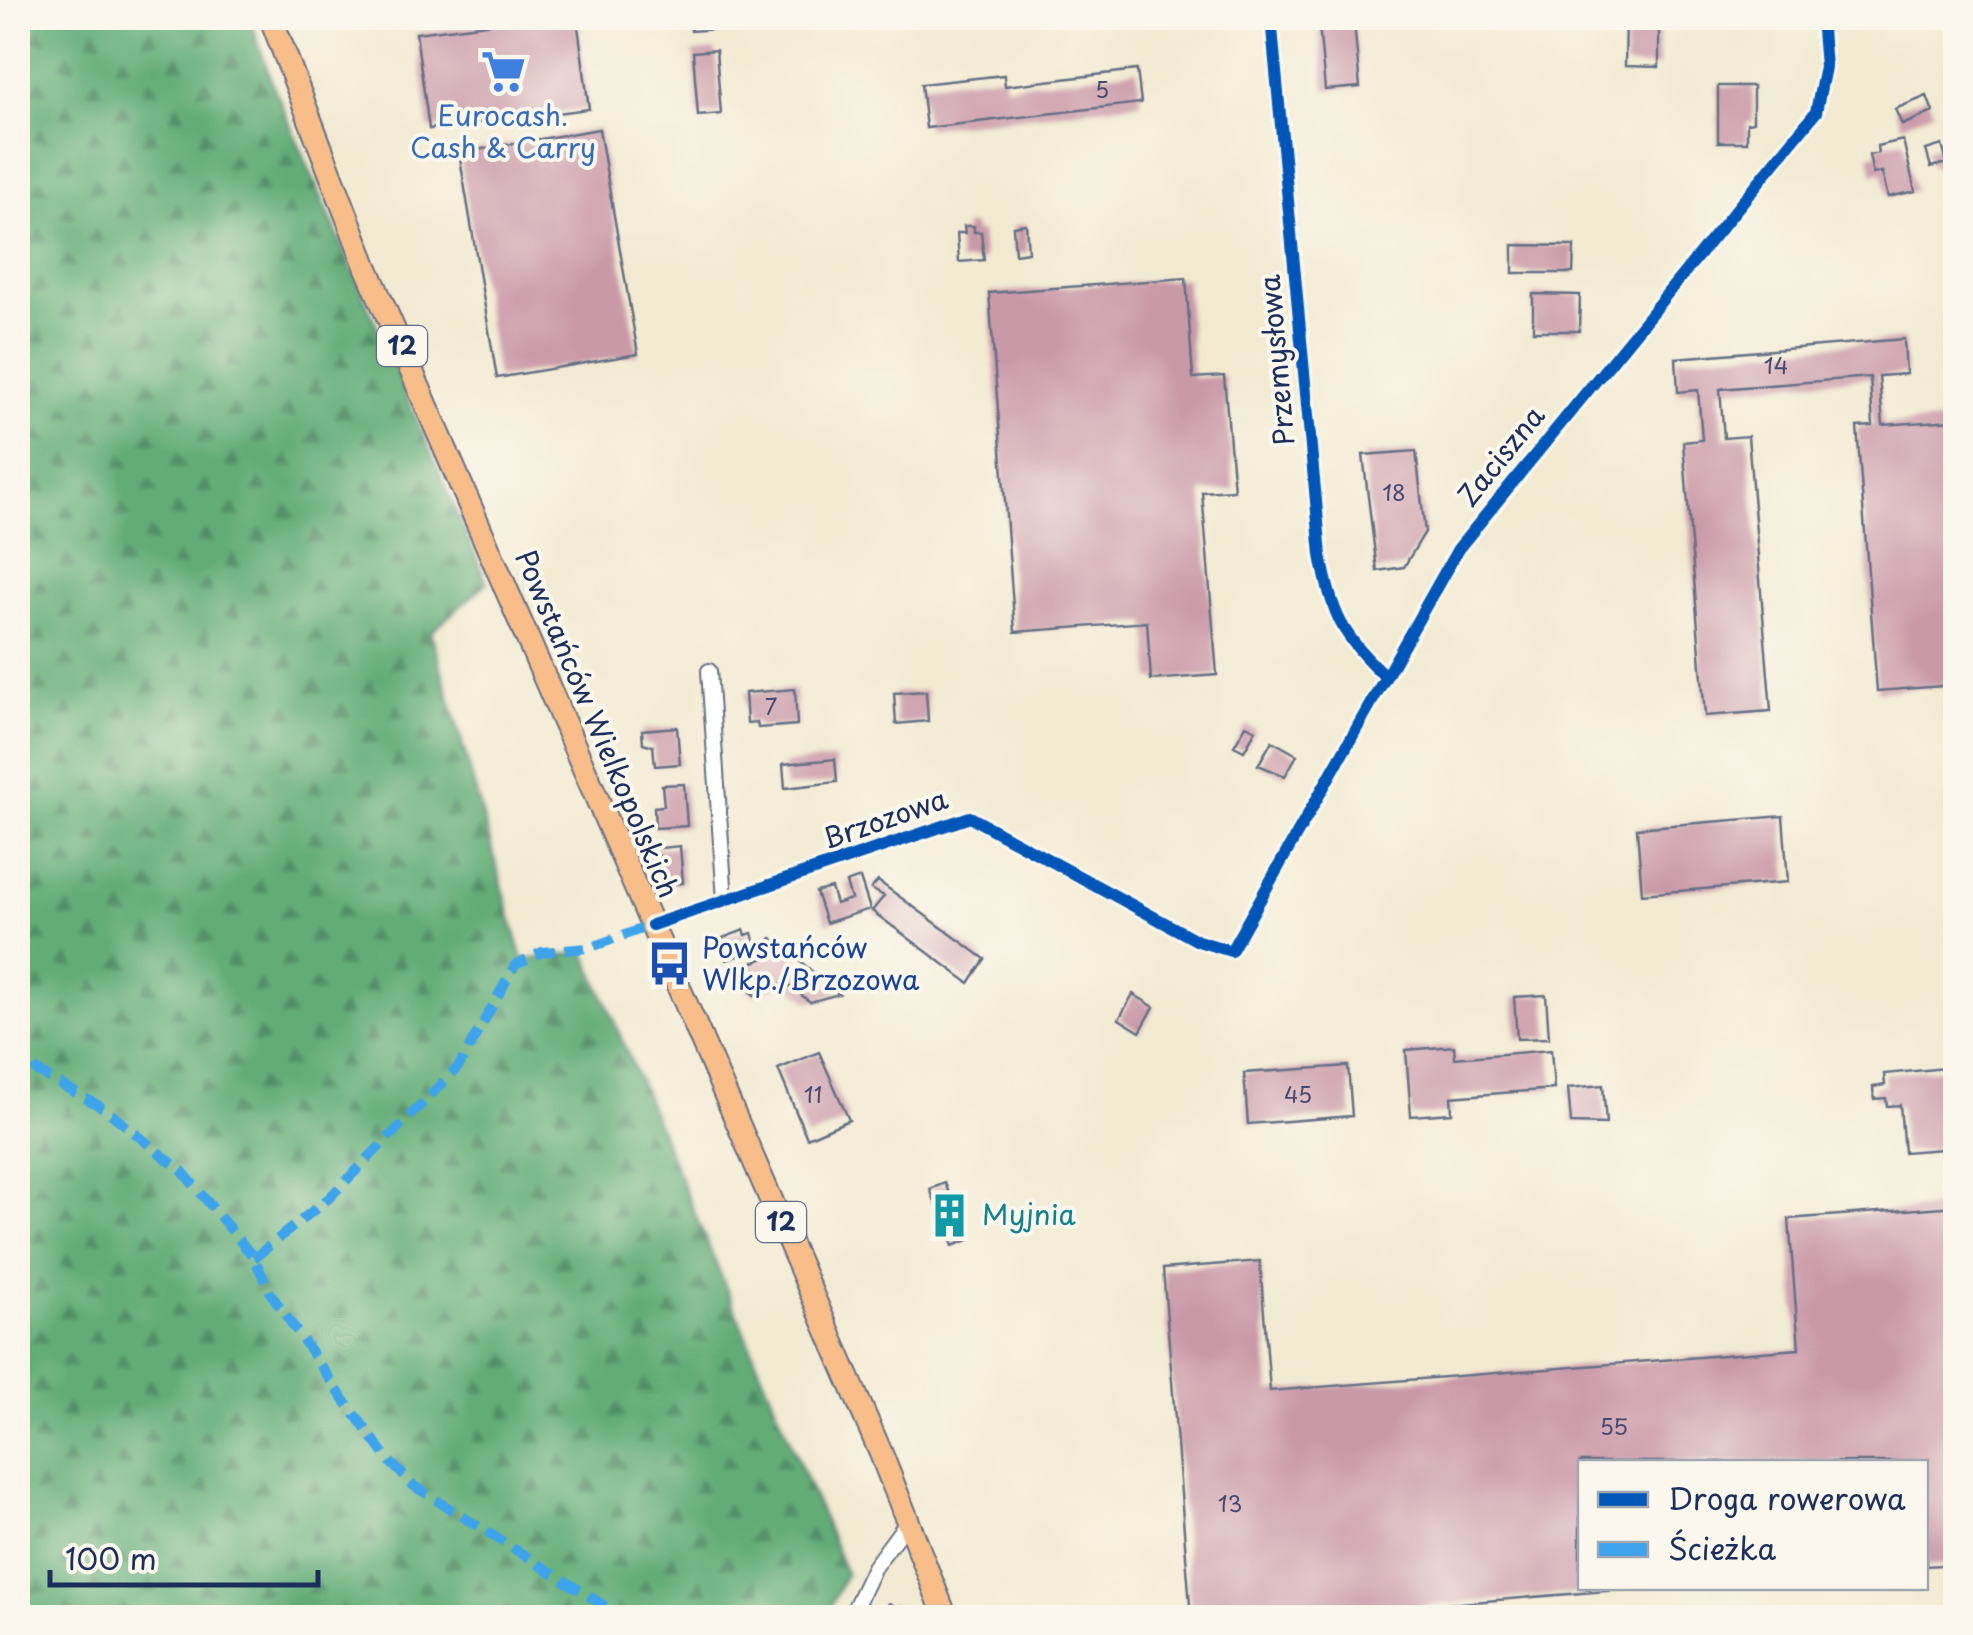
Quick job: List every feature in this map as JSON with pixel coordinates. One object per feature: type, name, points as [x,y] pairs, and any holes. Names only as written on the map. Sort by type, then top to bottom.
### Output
[{"type":"main road","name":"Powstańców Wielkopolskich","points":[[271,18],[366,266],[652,924],[946,1618]]},
{"type":"street","name":"Przemysłowa","points":[[1271,18],[1321,554],[1338,623],[1354,648],[1386,677]]},
{"type":"street","name":"Zaciszna","points":[[1231,951],[1458,549],[1816,112],[1825,67],[1821,18]]},
{"type":"street","points":[[708,670],[725,900]]},
{"type":"street","name":"Brzozowa","points":[[652,924],[970,816],[1198,941],[1231,951]]},
{"type":"street","points":[[850,1618],[874,1567],[908,1521]]},
{"type":"green space","points":[[18,18],[250,18],[271,80],[487,583],[431,632],[523,960],[585,952],[846,1574],[825,1617],[18,1617]]},
{"type":"building","name":"Eurocash. Cash & Carry","points":[[535,18],[577,18],[589,109],[429,129],[416,33]]},
{"type":"building","points":[[690,18],[788,18],[788,24],[691,31]]},
{"type":"building","points":[[1626,18],[1659,18],[1659,67],[1625,66]]},
{"type":"building","points":[[1354,22],[1360,87],[1325,90],[1319,24]]},
{"type":"building","points":[[716,50],[721,114],[698,116],[693,52]]},
{"type":"building","points":[[1137,70],[1141,103],[926,128],[921,84],[1004,75],[1005,86]]},
{"type":"building","points":[[1718,86],[1753,86],[1753,122],[1747,123],[1747,142],[1718,142]]},
{"type":"building","points":[[1927,96],[1933,112],[1902,125],[1895,109]]},
{"type":"building","points":[[599,129],[638,354],[497,378],[459,153]]},
{"type":"building","points":[[1903,140],[1915,191],[1888,197],[1882,172],[1873,174],[1869,155],[1878,153],[1877,146]]},
{"type":"building","points":[[1942,145],[1947,163],[1931,167],[1926,150]]},
{"type":"building","points":[[1026,224],[1028,252],[1015,254],[1013,226]]},
{"type":"building","points":[[964,226],[974,226],[974,232],[981,232],[984,260],[959,262],[957,233],[965,233]]},
{"type":"building","points":[[1513,245],[1574,246],[1573,273],[1513,273]]},
{"type":"building","points":[[1186,278],[1193,378],[1224,376],[1234,490],[1202,492],[1217,675],[1151,680],[1147,622],[1015,632],[989,293]]},
{"type":"building","points":[[1533,294],[1580,295],[1579,331],[1533,331]]},
{"type":"building","points":[[1904,339],[1906,374],[1879,376],[1883,425],[1954,420],[1956,685],[1877,691],[1857,427],[1873,426],[1870,377],[1720,389],[1724,438],[1748,436],[1771,711],[1705,716],[1683,442],[1702,440],[1698,390],[1678,392],[1676,358]]},
{"type":"building","points":[[1416,451],[1425,532],[1404,567],[1377,571],[1363,455]]},
{"type":"building","points":[[795,689],[797,725],[758,728],[757,722],[747,723],[745,693]]},
{"type":"building","points":[[926,691],[928,721],[896,724],[894,693]]},
{"type":"building","points":[[1246,725],[1256,730],[1244,751],[1234,746]]},
{"type":"building","points":[[677,727],[680,764],[655,766],[653,746],[643,743],[642,730]]},
{"type":"building","points":[[1272,741],[1297,755],[1285,776],[1258,765]]},
{"type":"building","points":[[835,759],[837,782],[785,788],[783,764]]},
{"type":"building","points":[[684,784],[687,826],[655,828],[654,807],[664,806],[662,785]]},
{"type":"building","points":[[1783,816],[1788,882],[1642,894],[1637,828]]},
{"type":"building","points":[[680,846],[683,883],[662,885],[659,856],[641,857],[641,850]]},
{"type":"building","points":[[860,878],[870,909],[826,923],[816,892],[831,888],[836,904],[851,899],[846,883]]},
{"type":"building","points":[[878,881],[985,959],[969,983],[872,911],[884,896],[871,889]]},
{"type":"building","points":[[744,930],[746,935],[752,933],[757,949],[727,960],[720,939]]},
{"type":"building","points":[[772,938],[839,994],[810,1002],[786,983],[754,995],[736,978],[741,976],[738,968],[765,958],[764,946]]},
{"type":"building","points":[[1133,994],[1154,1007],[1140,1032],[1119,1019]]},
{"type":"building","points":[[1546,995],[1549,1038],[1517,1039],[1514,997]]},
{"type":"building","points":[[1454,1046],[1455,1058],[1551,1050],[1554,1089],[1451,1097],[1452,1113],[1411,1116],[1406,1050]]},
{"type":"building","points":[[819,1052],[849,1120],[807,1138],[778,1069]]},
{"type":"building","points":[[1348,1066],[1352,1116],[1248,1124],[1244,1073]]},
{"type":"building","points":[[1956,1067],[1956,1148],[1904,1152],[1900,1105],[1887,1106],[1886,1098],[1874,1099],[1873,1087],[1885,1085],[1884,1074]]},
{"type":"building","points":[[1603,1085],[1606,1124],[1571,1123],[1568,1088]]},
{"type":"building","name":"Myjnia","points":[[945,1183],[968,1240],[953,1246],[930,1189]]},
{"type":"building","points":[[1956,1206],[1956,1564],[1928,1566],[1928,1460],[1578,1460],[1578,1590],[1618,1590],[1277,1618],[1191,1618],[1163,1269],[1260,1261],[1270,1391],[1799,1349],[1789,1219]]},
{"type":"building","points":[[889,1603],[918,1618],[882,1618]]},
{"type":"marked path","points":[[254,1258],[329,1198],[459,1066],[515,965],[542,952],[589,948],[652,925]]},
{"type":"marked path","points":[[18,1042],[38,1072],[105,1109],[183,1172],[254,1258],[271,1294],[342,1397],[390,1462],[414,1486],[624,1618]]},
{"type":"cycle path","points":[[1271,18],[1321,555],[1341,622],[1359,649],[1386,677]]},
{"type":"cycle path","points":[[652,925],[970,817],[1198,941],[1231,951],[1458,549],[1816,112],[1825,67],[1821,18]]},
{"type":"place","name":"Eurocash. Cash & Carry","points":[[503,71]]},
{"type":"place","name":"Powstańców Wlkp./Brzozowa","points":[[669,964]]},
{"type":"place","name":"Myjnia","points":[[949,1215]]}]
